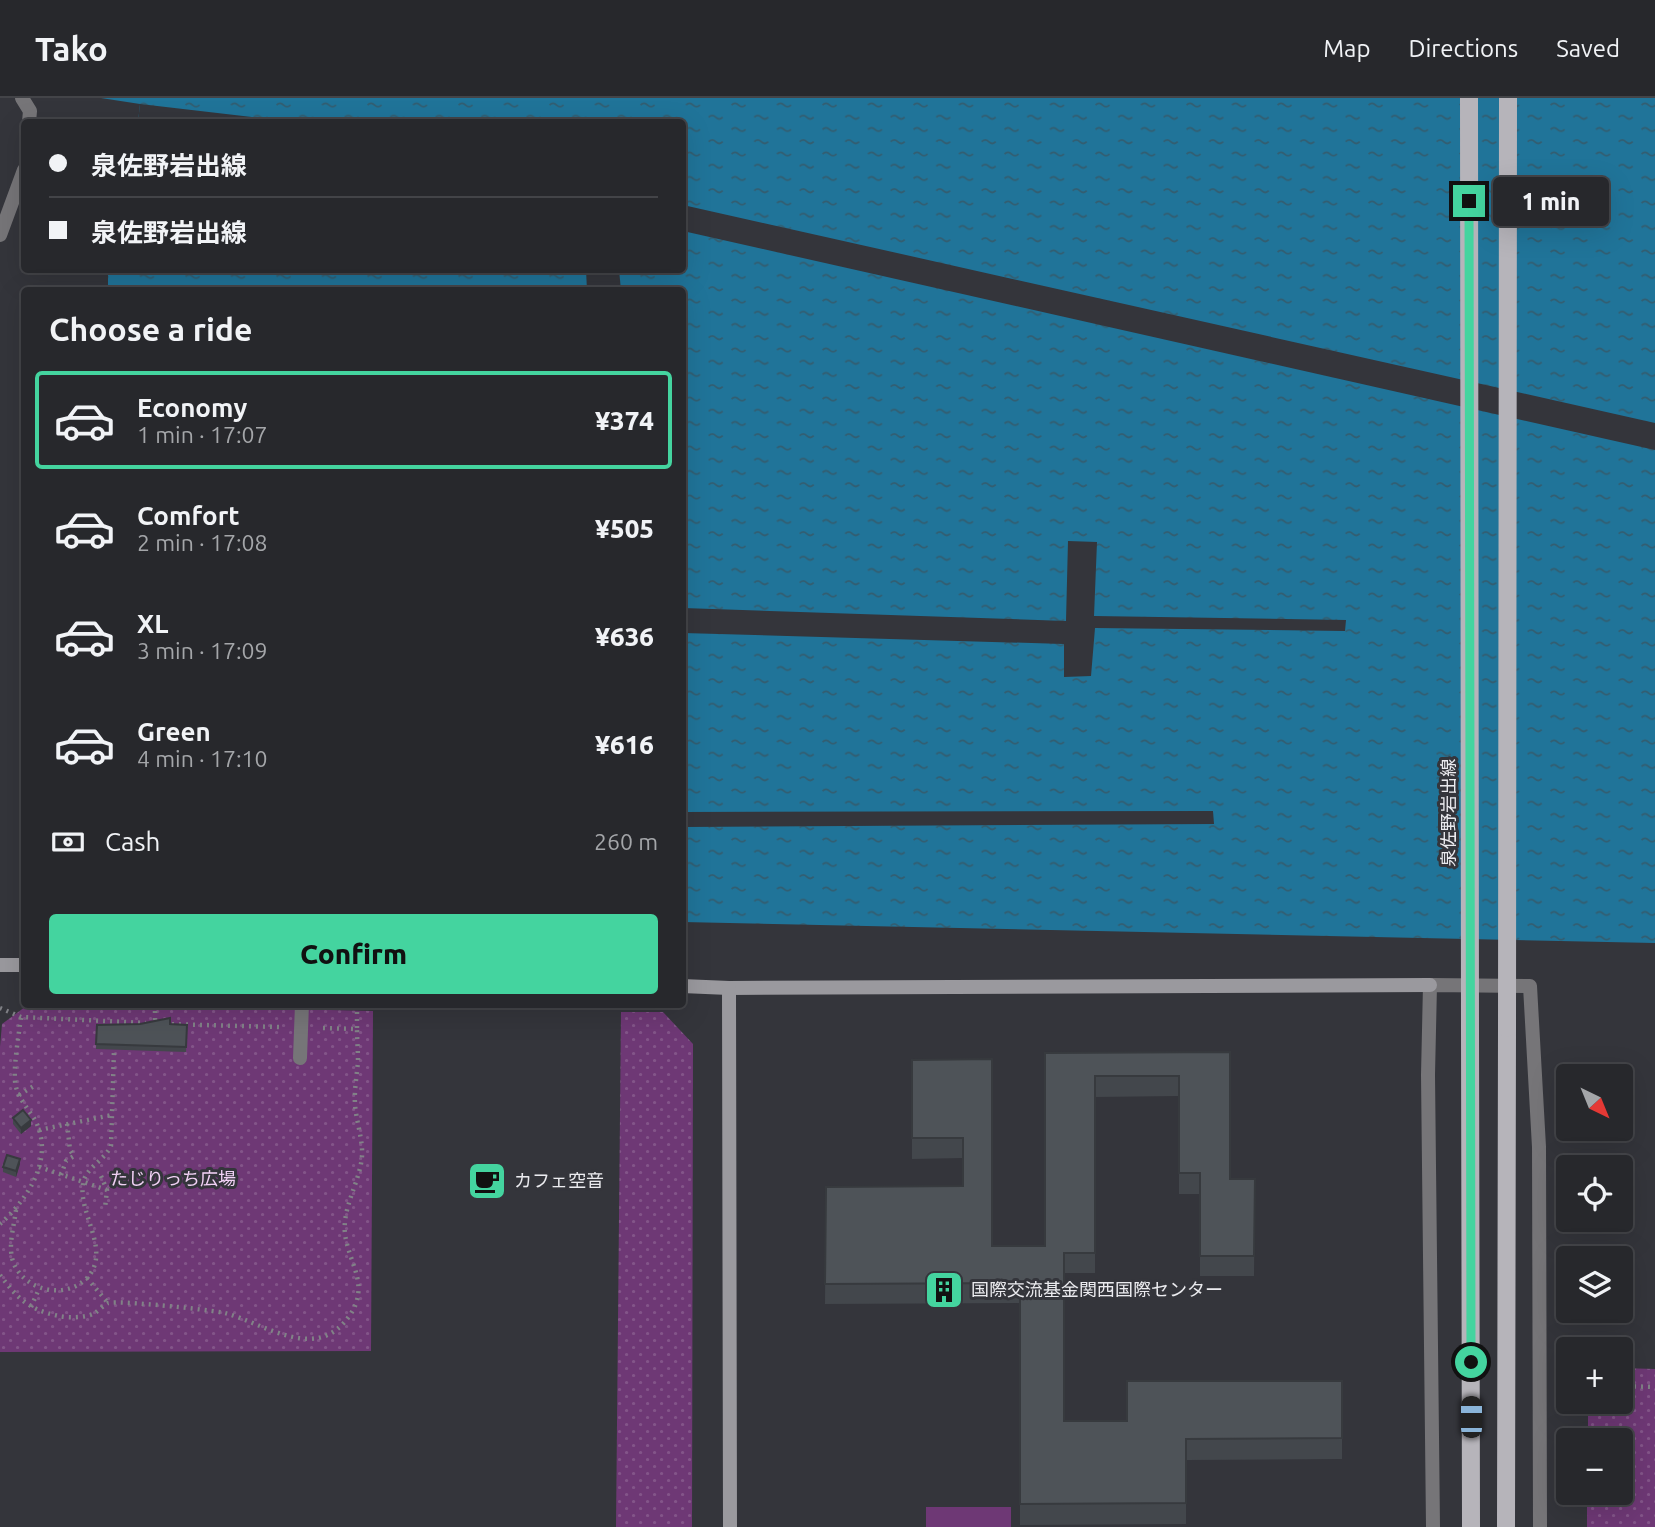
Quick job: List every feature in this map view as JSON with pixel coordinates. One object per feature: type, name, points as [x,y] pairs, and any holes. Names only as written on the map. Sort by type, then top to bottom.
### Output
[{"type":"main road","name":"泉佐野岩出線","points":[[1469,98],[1471,1527]]},
{"type":"main road","points":[[1506,1527],[1508,98]]},
{"type":"street","points":[[22,98],[30,111],[29,119]]},
{"type":"street","points":[[0,235],[21,178]]},
{"type":"street","points":[[0,965],[21,965]]},
{"type":"street","points":[[1430,985],[1428,1075],[1433,1527]]},
{"type":"street","points":[[686,986],[1530,986],[1539,1147],[1540,1527]]},
{"type":"street","points":[[729,988],[730,1527]]},
{"type":"street","points":[[300,1058],[302,1008]]},
{"type":"path","points":[[155,1008],[155,1038]]},
{"type":"path","points":[[0,1275],[16,1297],[32,1307],[59,1316],[93,1315],[108,1303],[140,1304],[223,1313],[296,1340],[321,1338],[340,1327],[351,1314],[359,1294],[359,1277],[348,1251],[344,1231],[362,1156],[355,1101],[357,1008]]},
{"type":"path","points":[[0,1009],[21,1017],[155,1024],[357,1029]]},
{"type":"path","points":[[0,1224],[16,1210],[33,1182],[43,1149],[39,1130],[15,1087],[21,1017]]},
{"type":"path","points":[[16,1210],[10,1248],[14,1265],[28,1280],[39,1289],[60,1291],[87,1278],[95,1262],[96,1248],[82,1200],[83,1182],[87,1173],[106,1157],[111,1146],[114,1050]]},
{"type":"path","points":[[19,1095],[34,1086]]},
{"type":"path","points":[[39,1130],[112,1115]]},
{"type":"path","points":[[61,1175],[66,1161],[74,1156],[70,1150],[67,1123]]},
{"type":"path","points":[[39,1167],[107,1190]]},
{"type":"path","points":[[101,1176],[107,1190],[105,1208]]},
{"type":"path","points":[[87,1278],[108,1303]]},
{"type":"path","points":[[32,1307],[39,1289]]},
{"type":"path","points":[[1633,1386],[1655,1387]]},
{"type":"green space","name":"たじりっち広場","points":[[24,1008],[373,1011],[371,1351],[0,1352],[2,1024]]},
{"type":"green space","points":[[621,1012],[663,1012],[693,1044],[692,1527],[616,1527]]},
{"type":"green space","points":[[1633,1368],[1655,1369],[1655,1527],[1587,1527],[1587,1505],[1633,1505],[1633,1428],[1588,1428],[1588,1414],[1633,1414]]},
{"type":"green space","points":[[926,1507],[1011,1507],[1011,1527],[926,1527]]},
{"type":"water","points":[[101,98],[1655,98],[1655,943],[686,922],[686,287],[108,287],[108,273],[686,273],[686,119],[138,119],[140,104]]},
{"type":"pier","points":[[140,104],[269,119],[138,119]]},
{"type":"pier","points":[[686,206],[1655,423],[1655,450],[686,232]]},
{"type":"pier","points":[[586,273],[619,273],[621,287],[587,287]]},
{"type":"pier","points":[[1068,541],[1097,542],[1094,616],[1346,620],[1345,631],[1095,628],[1091,676],[1064,677],[1064,644],[686,633],[686,608],[1066,621]]},
{"type":"pier","points":[[1213,811],[1214,824],[686,827],[686,812]]},
{"type":"building","points":[[170,1018],[170,1024],[187,1025],[186,1047],[96,1044],[97,1025],[140,1024]]},
{"type":"building","name":"国際交流基金関西国際センター","points":[[1230,1052],[1230,1179],[1255,1179],[1254,1256],[1200,1256],[1200,1173],[1179,1173],[1179,1076],[1095,1076],[1095,1253],[1064,1253],[1064,1421],[1127,1421],[1127,1381],[1342,1381],[1342,1438],[1186,1439],[1186,1503],[1020,1504],[1020,1283],[825,1284],[826,1187],[963,1186],[963,1138],[912,1138],[912,1060],[992,1059],[992,1246],[1045,1246],[1045,1053]]},
{"type":"building","points":[[23,1110],[31,1120],[21,1128],[13,1118]]},
{"type":"building","points":[[7,1155],[20,1159],[16,1171],[3,1167]]},
{"type":"place","name":"カフェ空音","points":[[487,1181]]},
{"type":"place","name":"国際交流基金関西国際センター","points":[[944,1290]]},
{"type":"route","points":[[1469,201],[1471,1362]]}]
